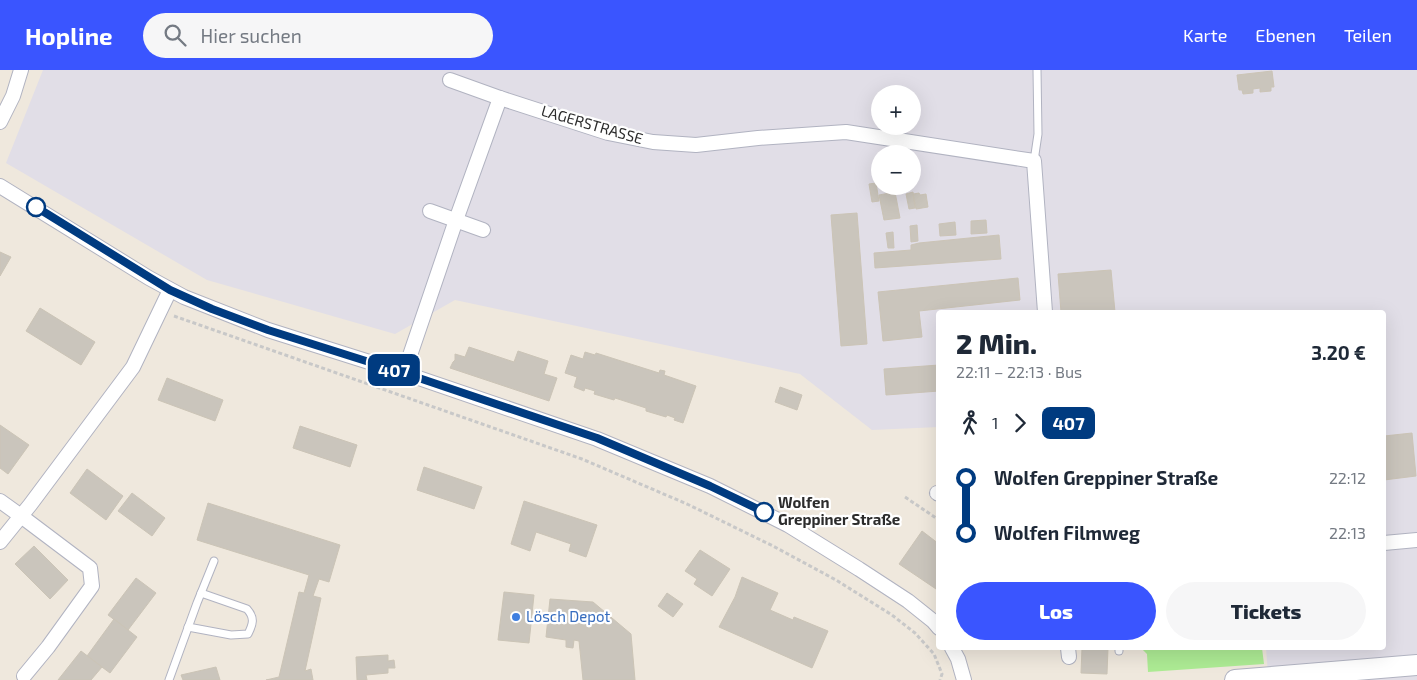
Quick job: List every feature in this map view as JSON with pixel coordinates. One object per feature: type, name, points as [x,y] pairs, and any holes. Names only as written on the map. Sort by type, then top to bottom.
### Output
[{"type":"street","points":[[0,122],[13,96],[21,70]]},
{"type":"street","name":"LAGERSTRASSE","points":[[450,80],[608,133],[653,142],[696,145],[758,138],[846,132],[1034,161]]},
{"type":"street","points":[[404,373],[500,98]]},
{"type":"street","points":[[1034,161],[1045,310]]},
{"type":"street","points":[[0,186],[170,290],[268,330],[404,373],[597,438],[719,490],[788,525],[859,569],[908,601],[936,625]]},
{"type":"street","points":[[430,211],[483,230]]},
{"type":"street","points":[[0,542],[133,367],[170,290]]},
{"type":"street","points":[[0,501],[90,568],[92,586],[48,647],[24,676]]},
{"type":"street","points":[[1386,543],[1417,540]]},
{"type":"street","points":[[953,650],[958,659],[964,680]]},
{"type":"street","points":[[1235,680],[1280,678],[1417,665]]},
{"type":"lane","points":[[1034,161],[1038,134],[1037,70]]},
{"type":"lane","points":[[169,680],[214,560]]},
{"type":"lane","points":[[188,627],[231,636],[248,634],[253,624],[252,615],[247,609],[200,594]]},
{"type":"path","points":[[159,311],[582,459],[687,504],[773,546],[836,580],[892,614],[915,633],[934,654],[942,674],[940,680]]},
{"type":"path","points":[[905,497],[936,518]]},
{"type":"shaded area","points":[[43,70],[1417,70],[1417,680],[1279,680],[1268,674],[1266,650],[1386,650],[1386,310],[936,310],[936,427],[872,430],[800,374],[455,300],[395,334],[207,280],[6,163]]},
{"type":"green space","points":[[1143,650],[1262,650],[1264,664],[1148,672],[1147,654]]},
{"type":"building","points":[[1272,71],[1274,87],[1271,87],[1271,91],[1260,92],[1260,88],[1253,89],[1253,93],[1243,94],[1242,90],[1239,90],[1237,75]]},
{"type":"building","points":[[869,184],[871,184],[871,195],[878,195],[879,201],[872,202]]},
{"type":"building","points":[[926,194],[928,207],[916,209],[913,195]]},
{"type":"building","points":[[879,195],[896,195],[900,218],[884,220]]},
{"type":"building","points":[[906,195],[913,195],[915,208],[909,209]]},
{"type":"building","points":[[857,213],[867,344],[841,346],[831,215]]},
{"type":"building","points":[[986,220],[987,233],[971,234],[971,221]]},
{"type":"building","points":[[955,222],[956,235],[940,236],[939,224]]},
{"type":"building","points":[[917,225],[918,241],[911,242],[910,226]]},
{"type":"building","points":[[893,232],[894,248],[888,248],[886,233]]},
{"type":"building","points":[[999,235],[1001,259],[875,268],[874,253],[911,250],[911,245],[919,243]]},
{"type":"building","points":[[0,252],[11,257],[0,276]]},
{"type":"building","points":[[1111,270],[1115,310],[1061,310],[1058,274]]},
{"type":"building","points":[[1018,278],[1020,300],[919,311],[922,337],[883,341],[878,292]]},
{"type":"building","points":[[40,308],[95,342],[81,365],[26,331]]},
{"type":"building","points":[[469,347],[514,362],[518,351],[548,361],[544,374],[557,378],[549,401],[450,368],[455,360],[455,354],[465,357]]},
{"type":"building","points":[[585,352],[595,355],[596,353],[659,373],[660,370],[665,371],[664,375],[696,386],[683,423],[667,415],[666,417],[646,411],[646,408],[615,398],[614,400],[594,394],[595,391],[585,388],[584,391],[574,387],[577,377],[565,373],[571,355],[583,359]]},
{"type":"building","points":[[936,365],[936,391],[886,395],[884,369]]},
{"type":"building","points":[[167,378],[223,400],[215,421],[158,400]]},
{"type":"building","points":[[780,387],[802,395],[797,410],[775,402]]},
{"type":"building","points":[[0,425],[29,445],[8,474],[0,468]]},
{"type":"building","points":[[300,426],[357,445],[350,467],[293,448]]},
{"type":"building","points":[[1412,433],[1416,476],[1386,480],[1386,436]]},
{"type":"building","points":[[424,467],[482,487],[474,509],[417,490]]},
{"type":"building","points":[[87,469],[123,496],[106,520],[70,493]]},
{"type":"building","points":[[132,493],[165,518],[152,536],[118,511]]},
{"type":"building","points":[[524,501],[597,525],[586,557],[569,551],[571,544],[536,532],[530,551],[511,544]]},
{"type":"building","points":[[208,503],[340,545],[329,582],[319,579],[313,596],[321,598],[305,671],[311,669],[313,680],[266,680],[279,677],[299,592],[304,593],[309,575],[197,540]]},
{"type":"building","points":[[922,531],[936,542],[936,589],[899,564]]},
{"type":"building","points":[[34,546],[68,580],[50,599],[15,564]]},
{"type":"building","points":[[700,550],[730,569],[712,596],[694,584],[697,579],[685,571]]},
{"type":"building","points":[[742,577],[778,593],[770,610],[793,620],[794,617],[828,631],[812,668],[719,627],[735,597]]},
{"type":"building","points":[[136,578],[156,593],[128,630],[108,615]]},
{"type":"building","name":"Lösch Depot","points":[[504,592],[534,595],[529,643],[498,640]]},
{"type":"building","points":[[667,593],[683,604],[673,617],[658,606]]},
{"type":"building","points":[[550,599],[593,602],[631,634],[635,680],[583,680],[579,641],[574,640],[573,648],[566,647],[566,640],[546,637]]},
{"type":"building","points":[[114,619],[137,637],[110,673],[87,656]]},
{"type":"building","points":[[1082,650],[1108,650],[1107,674],[1081,673]]},
{"type":"building","points":[[81,651],[102,667],[91,680],[58,680]]},
{"type":"building","points":[[388,655],[388,661],[394,660],[395,668],[388,668],[388,673],[366,675],[367,680],[357,680],[356,657]]},
{"type":"building","points":[[216,667],[220,680],[183,680],[181,675]]},
{"type":"bus line","name":"407","points":[[36,207],[170,290],[226,315],[597,438],[710,486],[764,512]]},
{"type":"place","name":"Wolfen Greppiner Straße","points":[[764,512]]},
{"type":"place","name":"Lösch Depot","points":[[516,617]]}]
